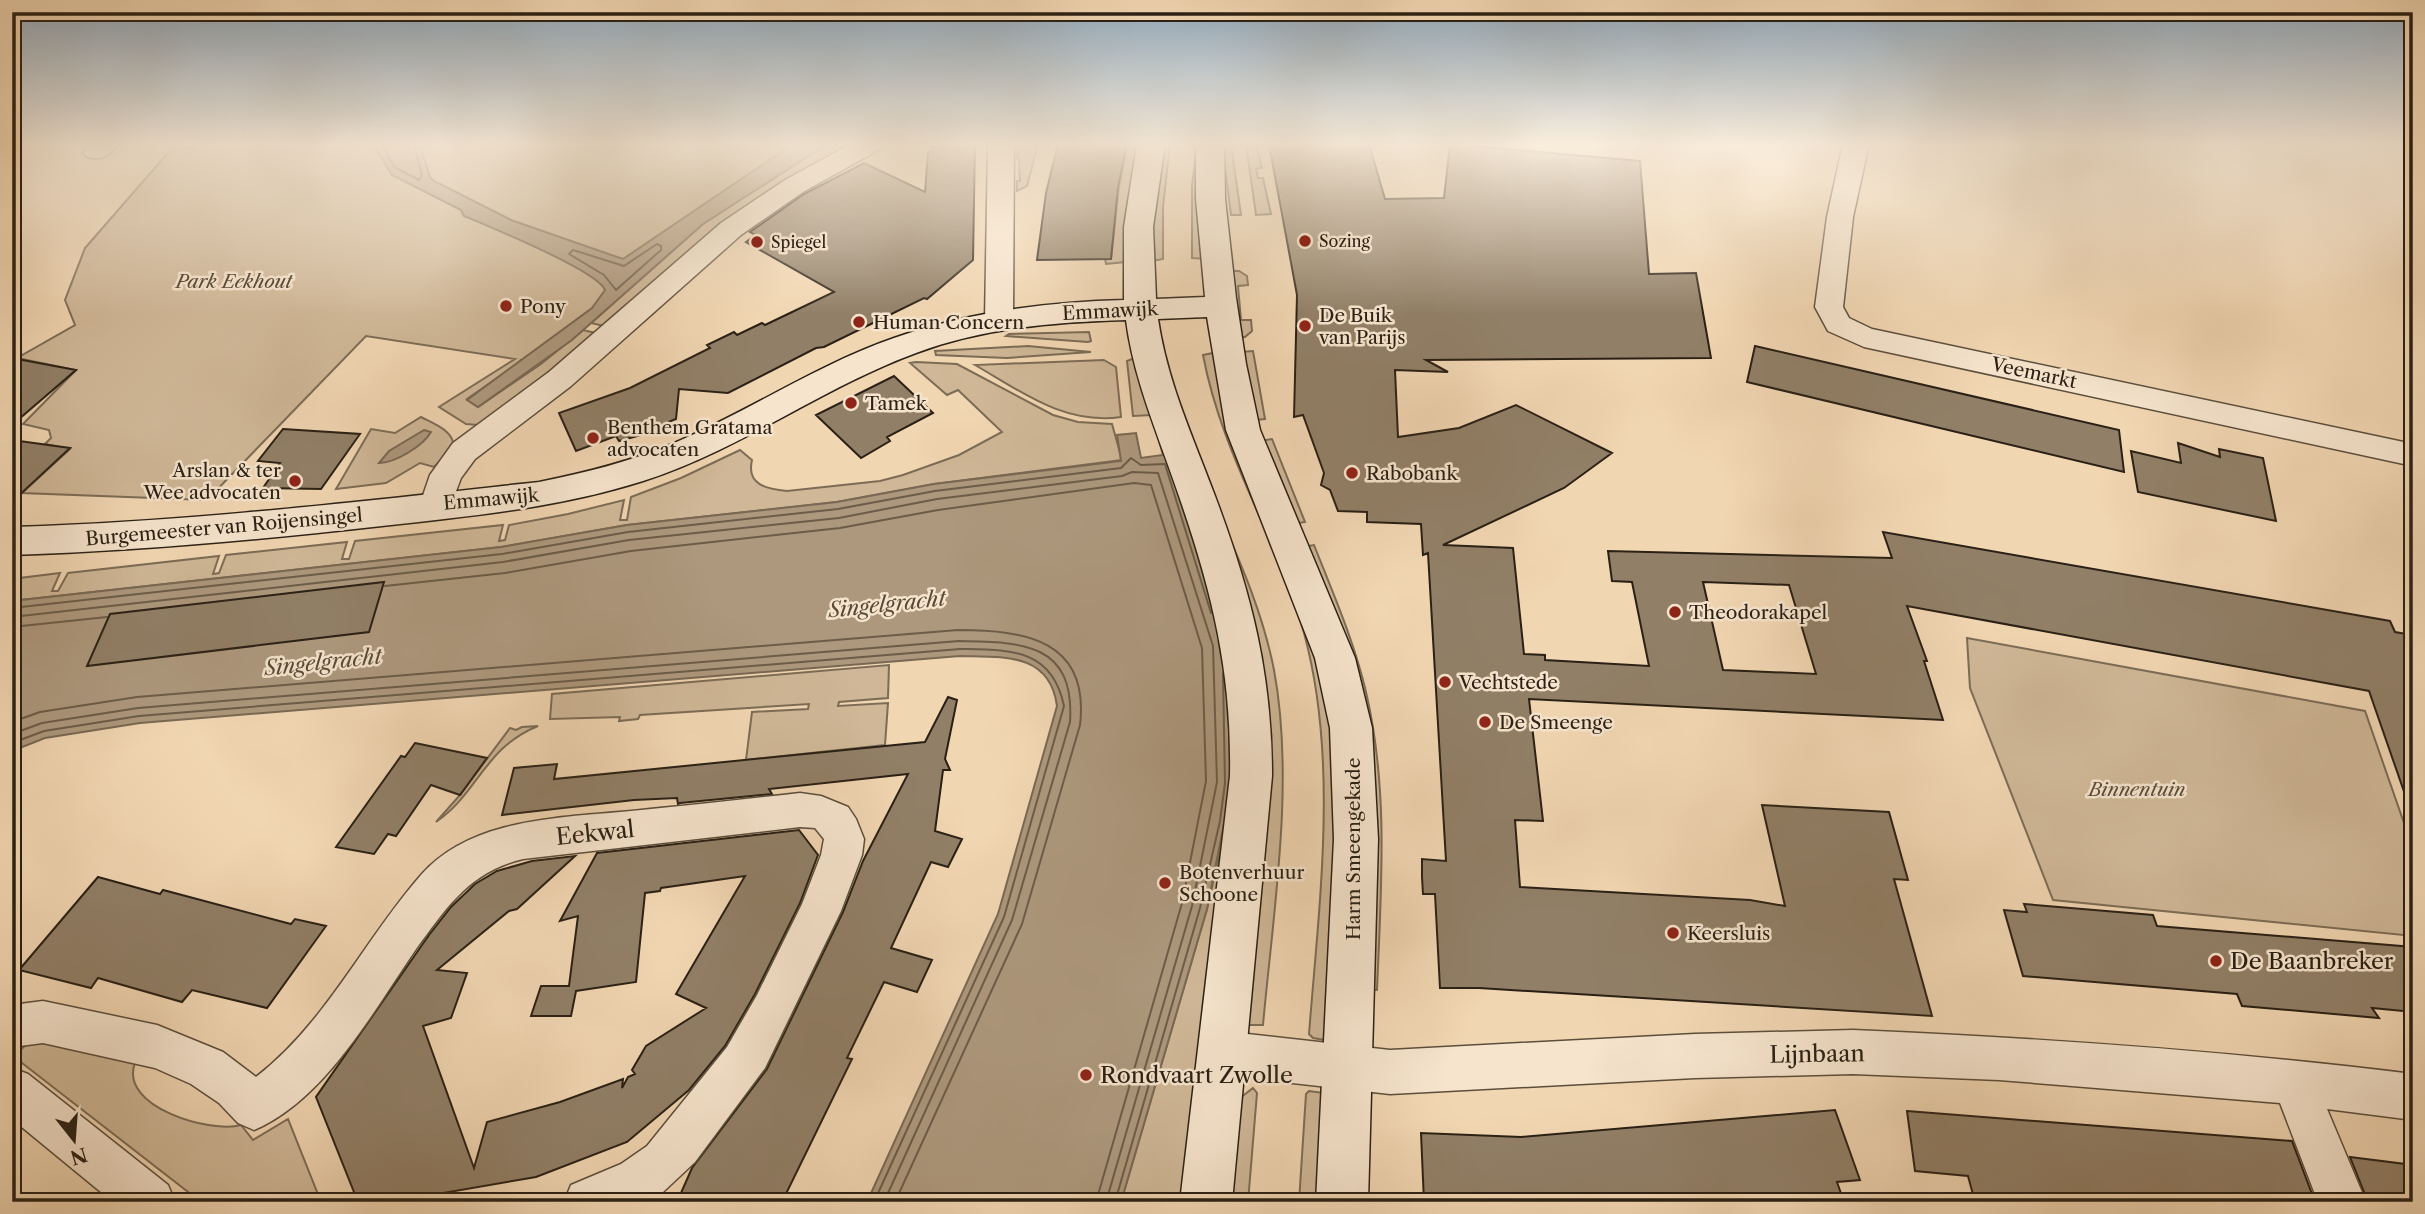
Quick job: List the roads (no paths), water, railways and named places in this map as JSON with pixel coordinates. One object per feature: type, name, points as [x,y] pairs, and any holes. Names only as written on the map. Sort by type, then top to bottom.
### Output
[{"type":"main road","points":[[1142,201],[1138,257],[1141,310],[1150,366],[1229,594],[1247,681],[1251,718],[1251,776],[1206,1202]]},
{"type":"main road","name":"Harm Smeengekade","points":[[1210,201],[1224,342],[1243,430],[1335,658],[1351,728],[1356,839],[1342,1202]]},
{"type":"main road","name":"Emmawijk","points":[[435,507],[539,495],[626,475],[687,451],[876,358],[935,335],[999,320],[1081,311],[1220,307]]},
{"type":"main road","name":"Burgemeester van Roijensingel","points":[[12,541],[65,541],[226,530],[435,507]]},
{"type":"street","name":"Emmawijk","points":[[435,507],[446,475],[464,450],[560,379],[731,229],[773,201]]},
{"type":"street","points":[[999,320],[1000,201]]},
{"type":"street","name":"Veemarkt","points":[[1844,201],[1829,307],[1831,316],[1849,331],[1878,340],[2413,455]]},
{"type":"street","name":"Eekwal","points":[[12,1026],[43,1022],[157,1047],[208,1068],[235,1087],[254,1107],[295,1075],[325,1041],[436,888],[482,853],[523,841],[772,813],[811,810],[829,816],[841,829],[844,847],[828,895],[748,1054],[663,1161],[645,1177],[588,1202]]},
{"type":"street","name":"Lijnbaan","points":[[1221,1053],[1390,1072],[1695,1056],[1853,1052],[1999,1058],[2294,1082],[2413,1097]]},
{"type":"street","points":[[2294,1082],[2342,1202]]},
{"type":"street","points":[[12,1090],[151,1202]]},
{"type":"water","points":[[443,201],[473,201],[511,220],[623,259],[709,201],[739,201],[703,224],[572,340],[478,407],[467,400],[592,308],[605,290],[598,282],[564,261],[464,216],[461,210]]},
{"type":"water","points":[[424,430],[431,432],[415,448],[393,460],[379,463],[389,451]]},
{"type":"water","name":"Singelgracht","points":[[1136,433],[1141,458],[1169,454],[1228,643],[1232,784],[1207,909],[1121,1202],[867,1202],[998,914],[1057,706],[1053,688],[1045,676],[1022,661],[960,656],[140,723],[45,738],[12,751],[12,601],[501,547],[627,525],[837,502],[934,484],[1121,461],[1117,435]]},
{"type":"place","name":"Sozing","points":[[1305,241]]},
{"type":"place","name":"Spiegel","points":[[757,242]]},
{"type":"place","name":"Pony","points":[[506,306]]},
{"type":"place","name":"Human Concern","points":[[859,322]]},
{"type":"place","name":"De Buik van Parijs","points":[[1305,326]]},
{"type":"place","name":"Tamek","points":[[851,403]]},
{"type":"place","name":"Benthem Gratama advocaten","points":[[593,438]]},
{"type":"place","name":"Rabobank","points":[[1352,473]]},
{"type":"place","name":"Arslan & ter Wee advocaten","points":[[295,481]]},
{"type":"place","name":"Theodorakapel","points":[[1675,612]]},
{"type":"place","name":"Vechtstede","points":[[1445,682]]},
{"type":"place","name":"De Smeenge","points":[[1485,722]]},
{"type":"place","name":"Botenverhuur Schoone","points":[[1165,883]]},
{"type":"place","name":"Keersluis","points":[[1673,933]]},
{"type":"place","name":"De Baanbreker","points":[[2216,961]]},
{"type":"place","name":"Rondvaart Zwolle","points":[[1086,1075]]},
{"type":"park label","name":"Park Eekhout","points":[[234,281]]},
{"type":"park label","name":"Binnentuin","points":[[2137,789]]}]
